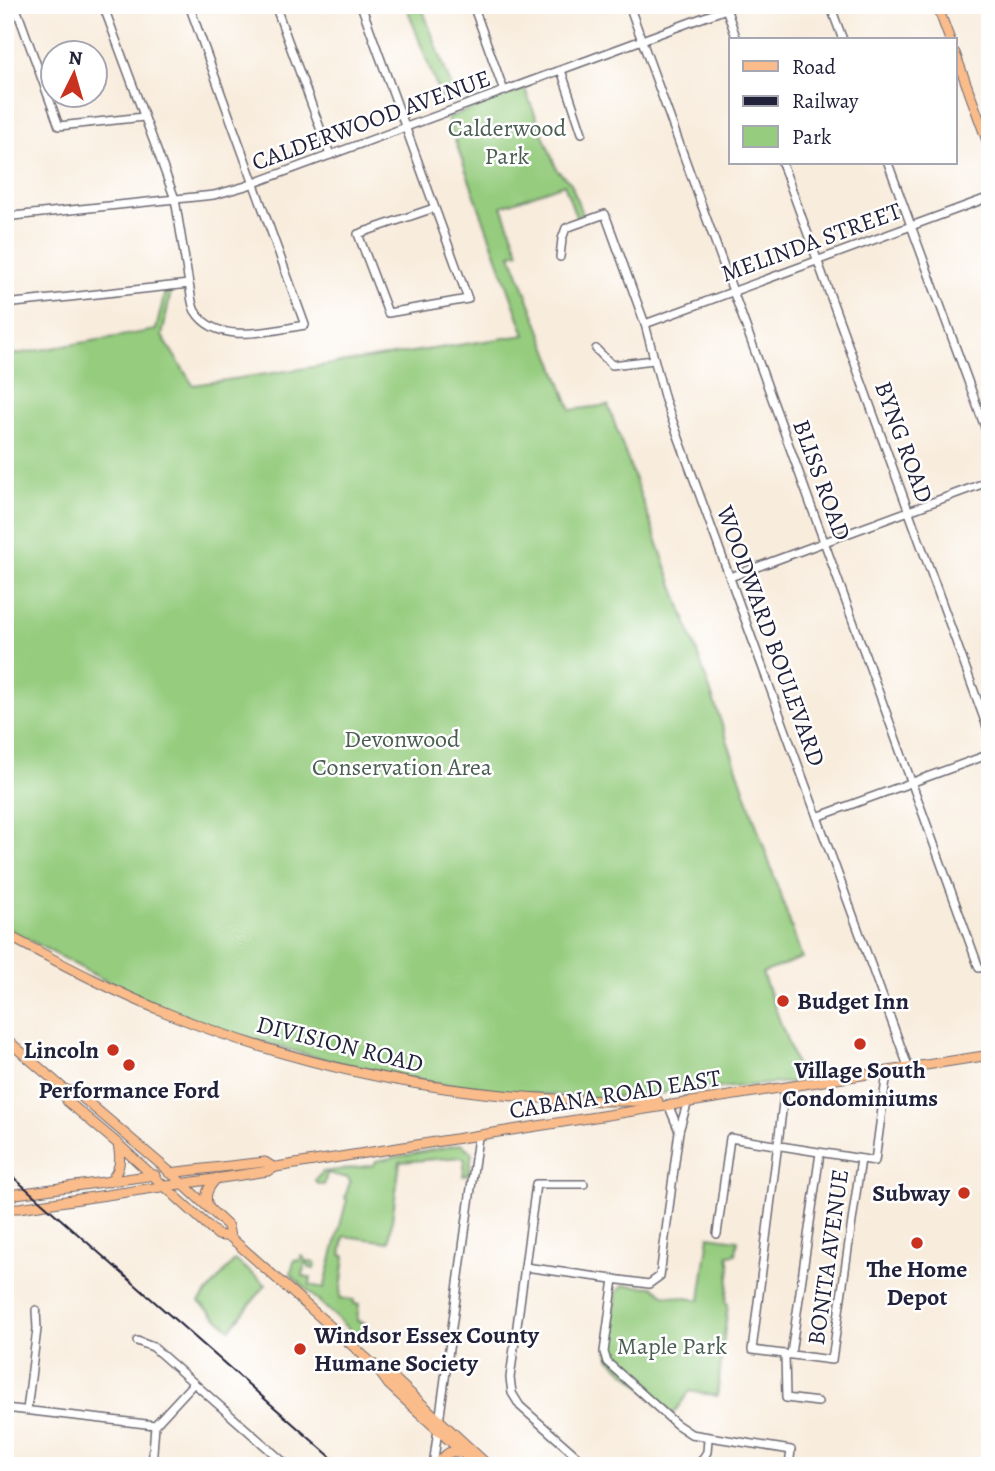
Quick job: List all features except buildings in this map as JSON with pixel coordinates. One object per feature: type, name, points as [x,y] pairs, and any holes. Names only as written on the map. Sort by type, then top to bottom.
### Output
[{"type":"main road","points":[[937,5],[949,38]]},
{"type":"main road","points":[[956,56],[990,149]]},
{"type":"main road","name":"DIVISION ROAD","points":[[5,934],[110,988],[172,1015],[223,1034],[315,1062],[423,1086],[481,1094],[565,1101],[688,1101]]},
{"type":"main road","points":[[5,1038],[64,1089],[78,1093],[171,1173],[228,1226],[230,1237]]},
{"type":"main road","name":"CABANA ROAD EAST","points":[[5,1208],[268,1171],[273,1167],[990,1055]]},
{"type":"main road","name":"CABANA ROAD EAST","points":[[963,1061],[990,1061]]},
{"type":"main road","points":[[64,1089],[67,1101],[218,1236],[230,1237],[373,1363],[395,1379],[489,1466]]},
{"type":"main road","points":[[109,1182],[116,1175],[121,1161],[117,1143]]},
{"type":"main road","name":"CABANA ROAD EAST","points":[[5,1201],[16,1194],[265,1161],[273,1167]]},
{"type":"main road","points":[[210,1210],[206,1202],[208,1186],[216,1178]]},
{"type":"main road","points":[[373,1363],[389,1385],[477,1466]]},
{"type":"main road","points":[[434,1466],[450,1451],[463,1453]]},
{"type":"street","points":[[15,5],[59,126],[144,117]]},
{"type":"street","points":[[103,5],[175,199],[194,309],[204,322],[219,330],[244,334],[305,325],[188,5]]},
{"type":"street","points":[[275,5],[330,155]]},
{"type":"street","points":[[361,5],[468,299],[388,313],[358,234],[434,208]]},
{"type":"street","points":[[472,5],[504,91]]},
{"type":"street","name":"BLISS ROAD","points":[[629,5],[979,968]]},
{"type":"street","name":"CALDERWOOD AVENUE","points":[[5,213],[13,216],[214,195],[253,184],[725,7],[737,5]]},
{"type":"street","points":[[830,5],[842,38]]},
{"type":"street","points":[[725,7],[736,38]]},
{"type":"street","points":[[561,70],[582,133]]},
{"type":"street","name":"BYNG ROAD","points":[[782,164],[990,734]]},
{"type":"street","points":[[888,164],[990,441]]},
{"type":"street","name":"MELINDA STREET","points":[[645,324],[990,197]]},
{"type":"street","name":"WOODWARD BOULEVARD","points":[[560,257],[566,228],[606,214],[645,324],[665,400],[909,1069]]},
{"type":"street","points":[[5,304],[189,284]]},
{"type":"street","points":[[596,349],[612,365],[654,360]]},
{"type":"street","points":[[730,577],[990,481]]},
{"type":"street","points":[[817,817],[990,754]]},
{"type":"street","points":[[717,1234],[730,1138],[874,1161],[887,1072]]},
{"type":"street","points":[[785,1087],[752,1350],[788,1354]]},
{"type":"street","points":[[525,1267],[649,1284],[660,1276],[679,1131],[688,1101]]},
{"type":"street","points":[[668,1104],[679,1131]]},
{"type":"street","points":[[434,1466],[478,1137]]},
{"type":"street","points":[[818,1402],[786,1398],[788,1354],[820,1153]]},
{"type":"street","name":"BONITA AVENUE","points":[[788,1354],[832,1360],[861,1159]]},
{"type":"street","points":[[584,1184],[536,1184],[509,1378],[512,1393],[520,1406],[588,1466]]},
{"type":"street","points":[[614,1279],[604,1352],[607,1362],[676,1424],[691,1434],[708,1439],[791,1450],[789,1466]]},
{"type":"street","points":[[27,1410],[37,1329],[36,1310]]},
{"type":"street","points":[[137,1341],[153,1346],[288,1466]]},
{"type":"street","points":[[152,1466],[155,1425],[193,1384]]},
{"type":"street","points":[[5,1408],[155,1425]]},
{"type":"street","points":[[698,1466],[706,1452],[708,1439]]},
{"type":"green space","points":[[406,5],[421,5],[456,99],[443,104]]},
{"type":"green space","name":"Devonwood Conservation Area","points":[[525,89],[557,170],[571,183],[583,217],[577,219],[564,184],[502,206],[519,252],[511,254],[571,410],[608,405],[698,655],[802,958],[762,973],[802,1081],[604,1098],[477,1090],[397,1077],[226,1031],[162,1007],[102,979],[5,927],[5,356],[156,330],[165,291],[171,291],[162,336],[193,385],[525,335],[447,118]]},
{"type":"green space","points":[[462,1144],[472,1153],[469,1174],[463,1176],[465,1160],[462,1157],[400,1162],[389,1242],[344,1236],[341,1255],[345,1256],[340,1298],[354,1300],[354,1304],[359,1304],[357,1321],[365,1323],[363,1336],[357,1337],[291,1275],[294,1260],[300,1261],[301,1256],[304,1257],[304,1260],[315,1263],[314,1269],[305,1263],[303,1276],[311,1278],[310,1285],[324,1288],[347,1199],[345,1198],[350,1181],[348,1178],[327,1173],[324,1185],[316,1183],[315,1180],[323,1172],[374,1165],[376,1161]]},
{"type":"green space","name":"Maple Park","points":[[709,1236],[738,1240],[736,1254],[728,1255],[728,1304],[717,1396],[690,1391],[673,1414],[610,1359],[608,1352],[617,1292],[623,1285],[653,1287],[664,1295],[700,1300]]},
{"type":"green space","points":[[235,1260],[266,1285],[230,1329],[199,1302]]},
{"type":"railway","points":[[5,1170],[341,1466]]},
{"type":"place","name":"Budget Inn","points":[[783,1001]]},
{"type":"place","name":"Village South Condominiums","points":[[860,1044]]},
{"type":"place","name":"Lincoln","points":[[113,1050]]},
{"type":"place","name":"Performance Ford","points":[[129,1065]]},
{"type":"place","name":"Subway","points":[[964,1193]]},
{"type":"place","name":"The Home Depot","points":[[917,1243]]},
{"type":"place","name":"Windsor Essex County Humane Society","points":[[300,1349]]},
{"type":"park label","name":"Calderwood Park","points":[[507,142]]}]
